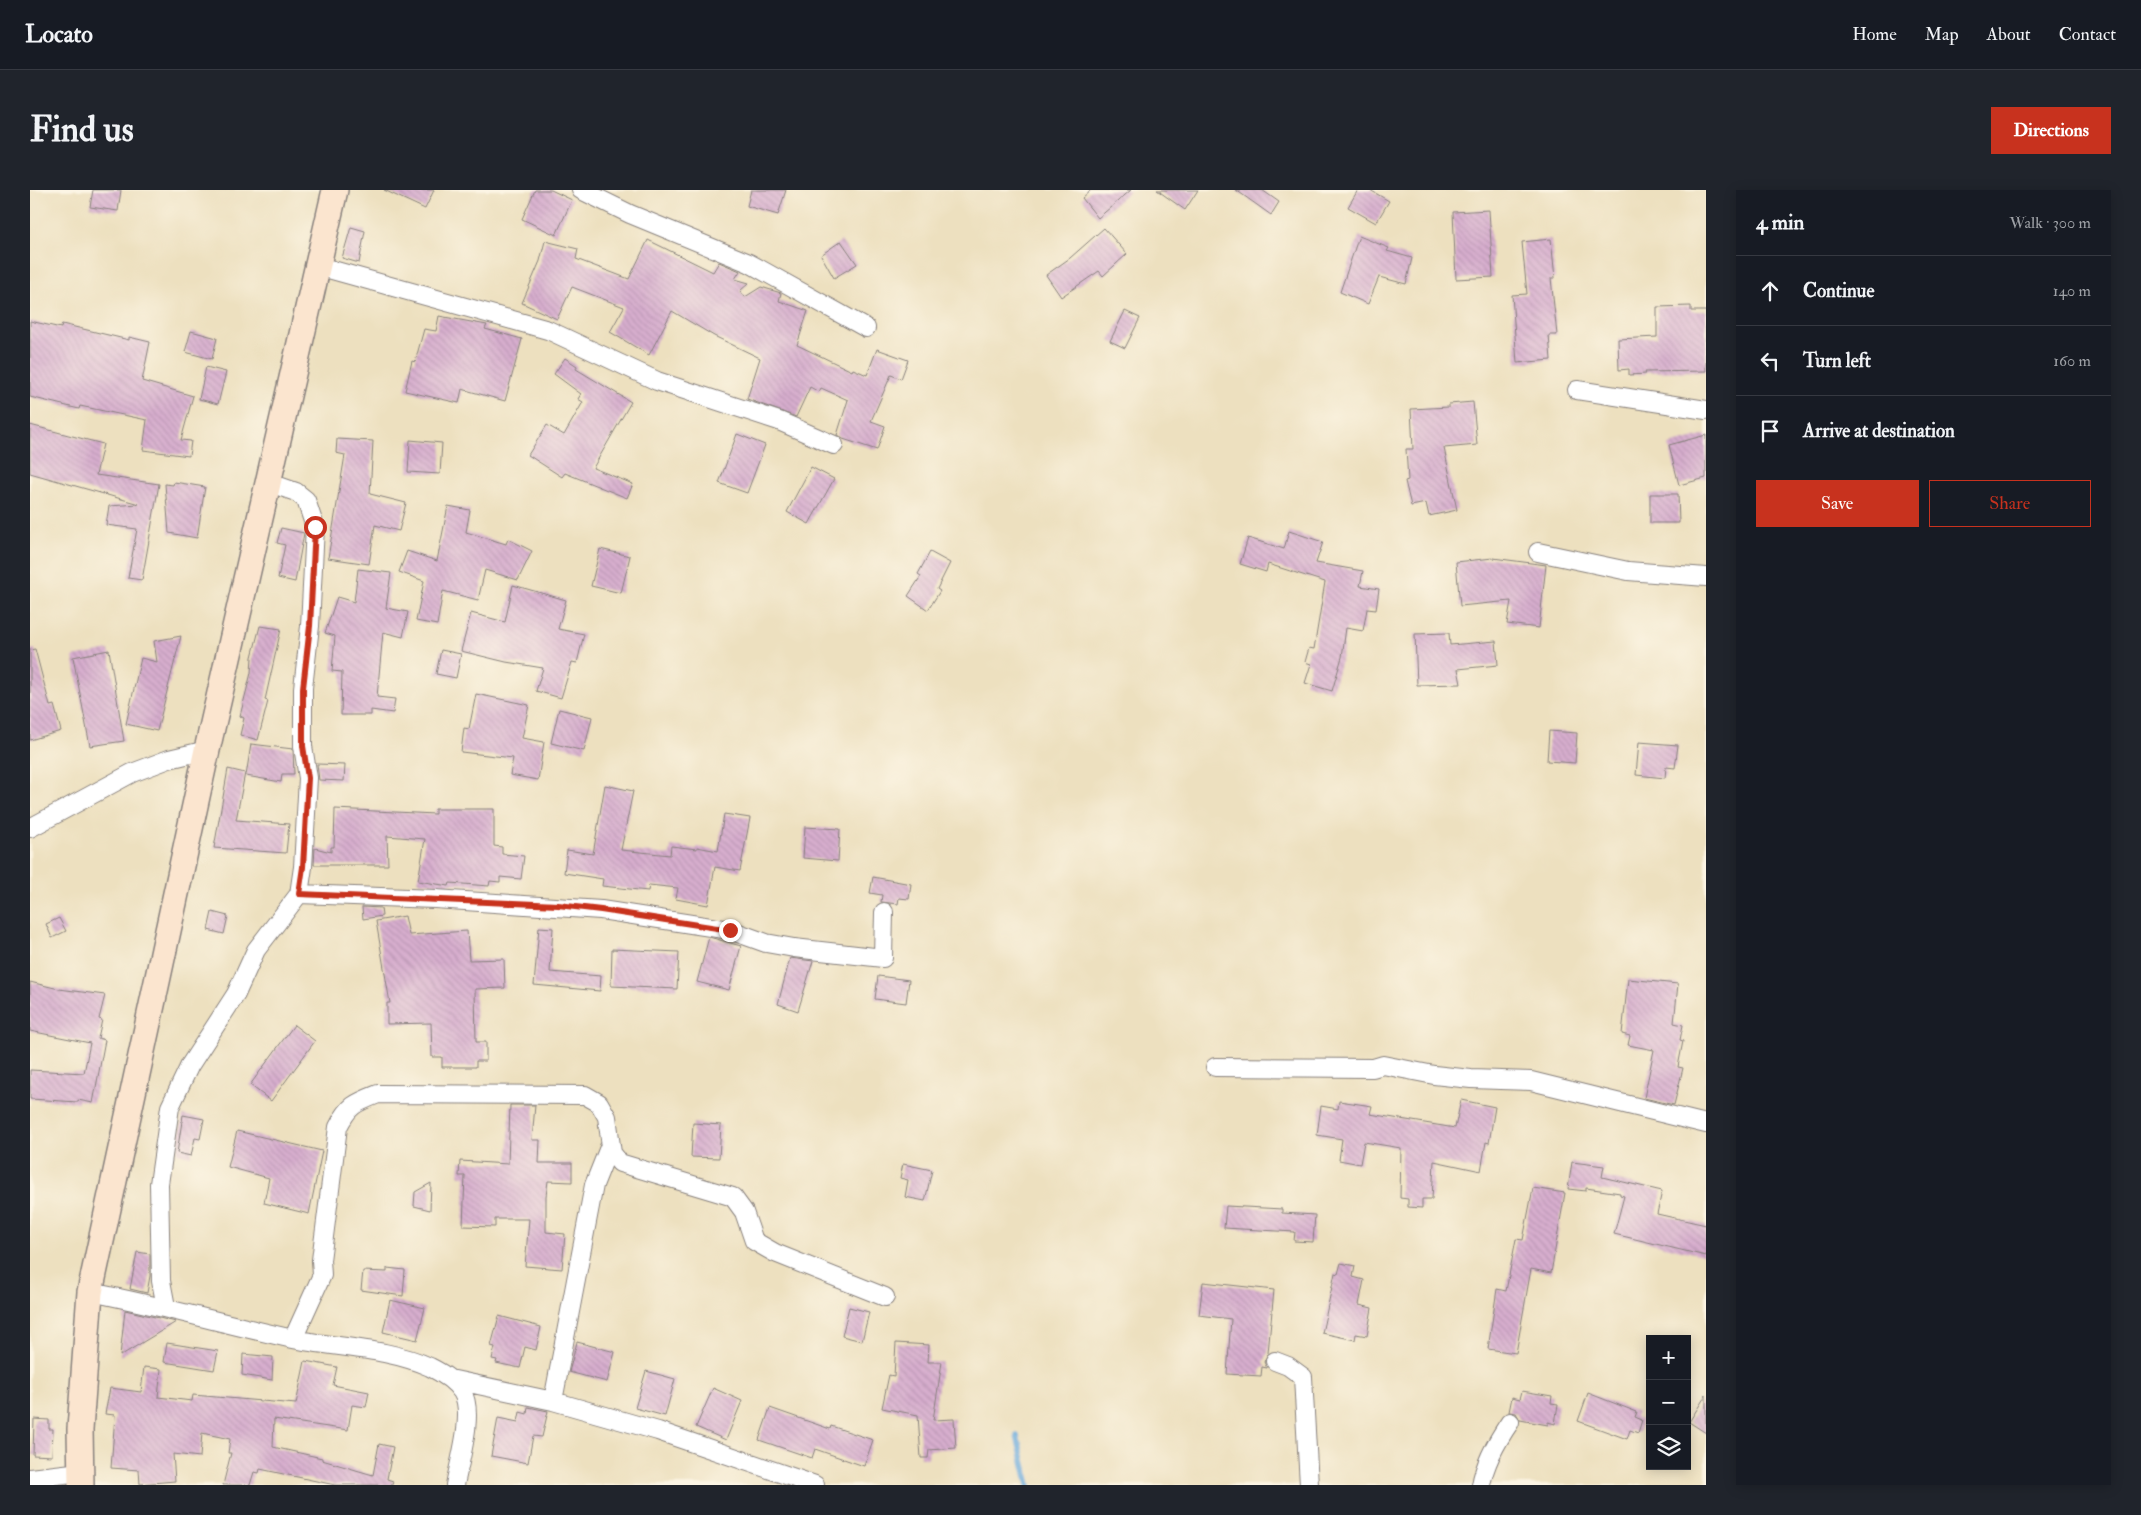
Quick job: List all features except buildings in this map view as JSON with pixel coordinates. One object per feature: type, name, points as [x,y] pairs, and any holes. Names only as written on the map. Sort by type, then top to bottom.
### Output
[{"type":"main road","points":[[81,1479],[80,1429],[90,1292],[208,750],[335,190]]},
{"type":"street","points":[[581,190],[630,214],[750,263],[866,328]]},
{"type":"street","points":[[318,266],[548,330],[657,381],[780,421],[834,445]]},
{"type":"street","points":[[1577,390],[1706,410]]},
{"type":"street","points":[[166,1307],[161,1281],[159,1184],[170,1107],[190,1065],[236,994],[256,950],[299,894],[303,867],[308,778],[303,746],[303,688],[310,626],[315,527],[306,500],[296,492],[270,483]]},
{"type":"street","points":[[1538,552],[1628,571],[1706,576]]},
{"type":"street","points":[[31,825],[132,772],[169,759],[208,750]]},
{"type":"street","points":[[299,894],[435,899],[601,910],[730,930],[766,943],[818,952],[883,958],[884,912]]},
{"type":"street","points":[[1216,1067],[1373,1068],[1383,1065],[1471,1080],[1531,1080],[1706,1124]]},
{"type":"street","points":[[293,1339],[322,1275],[321,1260],[338,1127],[347,1110],[354,1104],[378,1094],[585,1095],[599,1103],[607,1117],[612,1154],[620,1163],[733,1197],[744,1212],[754,1241],[885,1297]]},
{"type":"street","points":[[553,1401],[594,1185],[610,1145]]},
{"type":"street","points":[[90,1292],[166,1307],[293,1339],[400,1357],[430,1367],[450,1379],[463,1394],[468,1412],[455,1485]]},
{"type":"street","points":[[1275,1361],[1288,1366],[1303,1377],[1309,1485]]},
{"type":"street","points":[[450,1379],[553,1401],[658,1431],[815,1485]]},
{"type":"street","points":[[1481,1485],[1483,1474],[1499,1437],[1510,1422]]},
{"type":"street","points":[[30,1478],[81,1479]]},
{"type":"waterway","points":[[1017,1436],[1029,1485]]},
{"type":"route","points":[[315,527],[310,626],[303,688],[303,746],[308,778],[303,867],[299,894],[558,905],[700,924],[730,930]]}]
